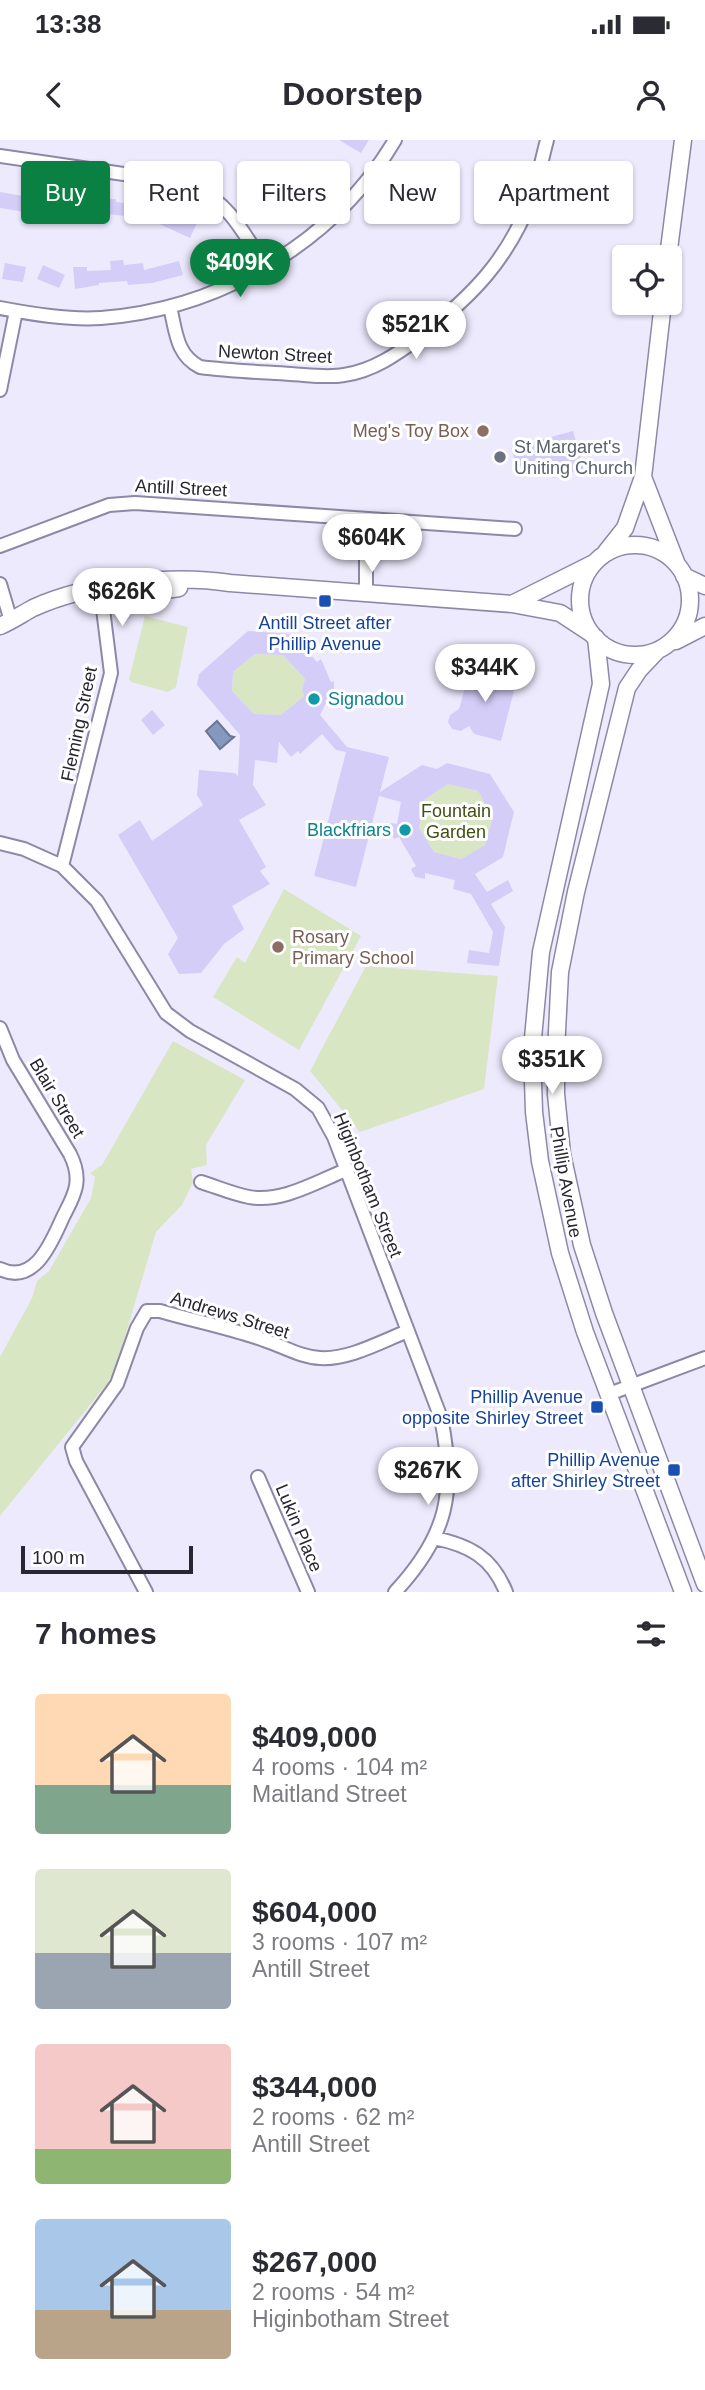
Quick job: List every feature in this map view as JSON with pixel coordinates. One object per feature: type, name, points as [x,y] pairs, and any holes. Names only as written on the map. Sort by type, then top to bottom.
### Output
[{"type":"main road","points":[[670,245],[683,140]]},
{"type":"main road","points":[[594,636],[586,625],[580,603],[584,581],[625,528],[642,477],[662,315]]},
{"type":"main road","points":[[642,477],[690,596],[687,618],[676,637],[661,649]]},
{"type":"main road","points":[[512,604],[615,549],[637,546],[659,551],[705,586]]},
{"type":"main road","points":[[6,624],[33,608],[57,599],[101,594],[163,579],[199,578],[230,583],[512,604],[560,613],[608,648],[638,655],[661,649],[705,626]]},
{"type":"main road","name":"Phillip Avenue","points":[[594,636],[601,684],[545,926],[535,993],[532,1049],[534,1112],[540,1161],[560,1253],[585,1332],[683,1592]]},
{"type":"main road","name":"Phillip Avenue","points":[[661,649],[639,670],[628,688],[568,929],[560,972],[556,1094],[562,1154],[582,1245],[705,1584]]},
{"type":"street","points":[[0,308],[54,316],[100,318],[170,307],[221,290],[286,255],[341,210],[377,171],[395,140]]},
{"type":"street","name":"Newton Street","points":[[170,307],[180,347],[187,360],[200,367],[343,376],[362,371],[406,347],[448,314],[484,280],[509,244],[532,196],[547,140]]},
{"type":"street","points":[[0,156],[192,184],[212,195],[233,215],[266,268]]},
{"type":"street","points":[[0,390],[16,311]]},
{"type":"street","name":"Antill Street","points":[[0,546],[110,505],[126,503],[515,529]]},
{"type":"street","points":[[366,519],[366,592]]},
{"type":"street","points":[[0,584],[6,624]]},
{"type":"street","name":"Fleming Street","points":[[62,866],[111,673],[101,594]]},
{"type":"street","name":"Higinbotham Street","points":[[0,843],[24,849],[62,866],[97,901],[166,1013],[190,1031],[295,1089],[318,1108],[334,1137],[441,1418],[447,1449],[450,1479],[446,1502],[434,1538],[422,1560],[395,1592]]},
{"type":"street","name":"Blair Street","points":[[0,1028],[13,1060],[70,1154],[75,1165],[76,1186],[50,1245],[38,1262],[21,1272],[13,1273],[0,1269]]},
{"type":"street","points":[[201,1182],[250,1197],[269,1198],[288,1194],[346,1170]]},
{"type":"street","name":"Andrews Street","points":[[146,1592],[76,1461],[72,1447],[117,1384],[137,1328],[147,1311],[160,1311],[255,1337],[290,1351],[321,1359],[360,1350],[408,1331]]},
{"type":"street","points":[[609,1394],[705,1358]]},
{"type":"street","name":"Lukin Place","points":[[258,1477],[308,1592]]},
{"type":"street","points":[[434,1538],[468,1548],[487,1560],[498,1573],[506,1592]]},
{"type":"green space","points":[[145,616],[188,627],[176,687],[168,692],[131,682],[129,679]]},
{"type":"green space","points":[[255,654],[283,655],[305,679],[302,690],[304,696],[281,715],[254,714],[232,691],[233,672]]},
{"type":"green space","name":"Fountain Garden","points":[[448,784],[478,791],[493,817],[485,845],[461,859],[434,852],[419,828],[425,799]]},
{"type":"green space","points":[[284,889],[361,936],[299,1050],[213,997],[237,957],[245,963]]},
{"type":"green space","points":[[366,966],[498,976],[484,1089],[360,1132],[310,1071]]},
{"type":"green space","points":[[173,1041],[245,1080],[206,1145],[207,1165],[191,1169],[193,1182],[182,1205],[156,1232],[117,1364],[107,1384],[0,1516],[0,1357],[32,1298],[37,1281],[49,1271],[91,1198],[95,1177],[90,1173],[102,1165]]},
{"type":"water","points":[[217,721],[234,737],[220,749],[206,731]]},
{"type":"building","points":[[339,140],[369,140],[361,153]]},
{"type":"building","points":[[0,192],[21,196],[21,211],[0,208]]},
{"type":"building","points":[[110,199],[124,203],[124,216],[110,214]]},
{"type":"building","points":[[160,224],[197,224],[190,238]]},
{"type":"building","points":[[123,260],[124,265],[143,263],[144,270],[179,261],[183,275],[152,283],[99,283],[75,289],[73,267],[87,267],[87,271],[111,270],[110,261]]},
{"type":"building","points":[[5,263],[26,267],[23,282],[2,279]]},
{"type":"building","points":[[43,265],[65,275],[59,288],[37,279]]},
{"type":"building","points":[[573,431],[584,469],[553,478],[541,461],[517,467],[511,448]]},
{"type":"building","points":[[248,631],[293,634],[317,662],[321,659],[331,682],[334,681],[333,696],[330,695],[320,715],[347,747],[389,757],[380,792],[422,765],[437,769],[447,763],[490,774],[514,812],[503,857],[475,874],[487,892],[508,880],[513,891],[491,904],[505,927],[499,966],[467,963],[469,950],[489,953],[493,932],[471,894],[453,889],[455,880],[425,873],[425,879],[415,877],[411,869],[416,866],[399,837],[394,839],[389,832],[391,823],[397,824],[401,802],[379,796],[356,887],[314,876],[346,752],[336,750],[322,734],[300,754],[298,751],[291,757],[279,742],[277,763],[255,760],[253,785],[266,805],[239,820],[266,867],[260,871],[270,884],[232,906],[244,929],[224,944],[201,973],[179,974],[168,954],[178,938],[118,835],[140,820],[152,841],[203,805],[197,795],[199,770],[235,773],[238,776],[240,735],[197,685],[199,674]],"holes":[[[255,654],[283,655],[305,679],[302,690],[304,696],[281,715],[254,714],[232,691],[233,672]],[[448,784],[478,791],[493,817],[485,845],[461,859],[434,852],[419,828],[425,799]]]},
{"type":"building","points":[[506,666],[516,683],[501,741],[474,734],[469,726],[461,731],[452,729],[448,722],[450,715],[459,709],[470,670],[488,674]]},
{"type":"building","points":[[152,710],[165,725],[153,735],[141,720]]},
{"type":"place","name":"Meg's Toy Box","points":[[483,431]]},
{"type":"place","name":"St Margaret's Uniting Church","points":[[500,457]]},
{"type":"place","name":"Antill Street after Phillip Avenue","points":[[325,601]]},
{"type":"place","name":"Signadou","points":[[314,699]]},
{"type":"place","name":"Blackfriars","points":[[405,830]]},
{"type":"place","name":"Rosary Primary School","points":[[278,947]]},
{"type":"place","name":"Phillip Avenue opposite Shirley Street","points":[[597,1407]]},
{"type":"place","name":"Phillip Avenue after Shirley Street","points":[[674,1470]]}]
